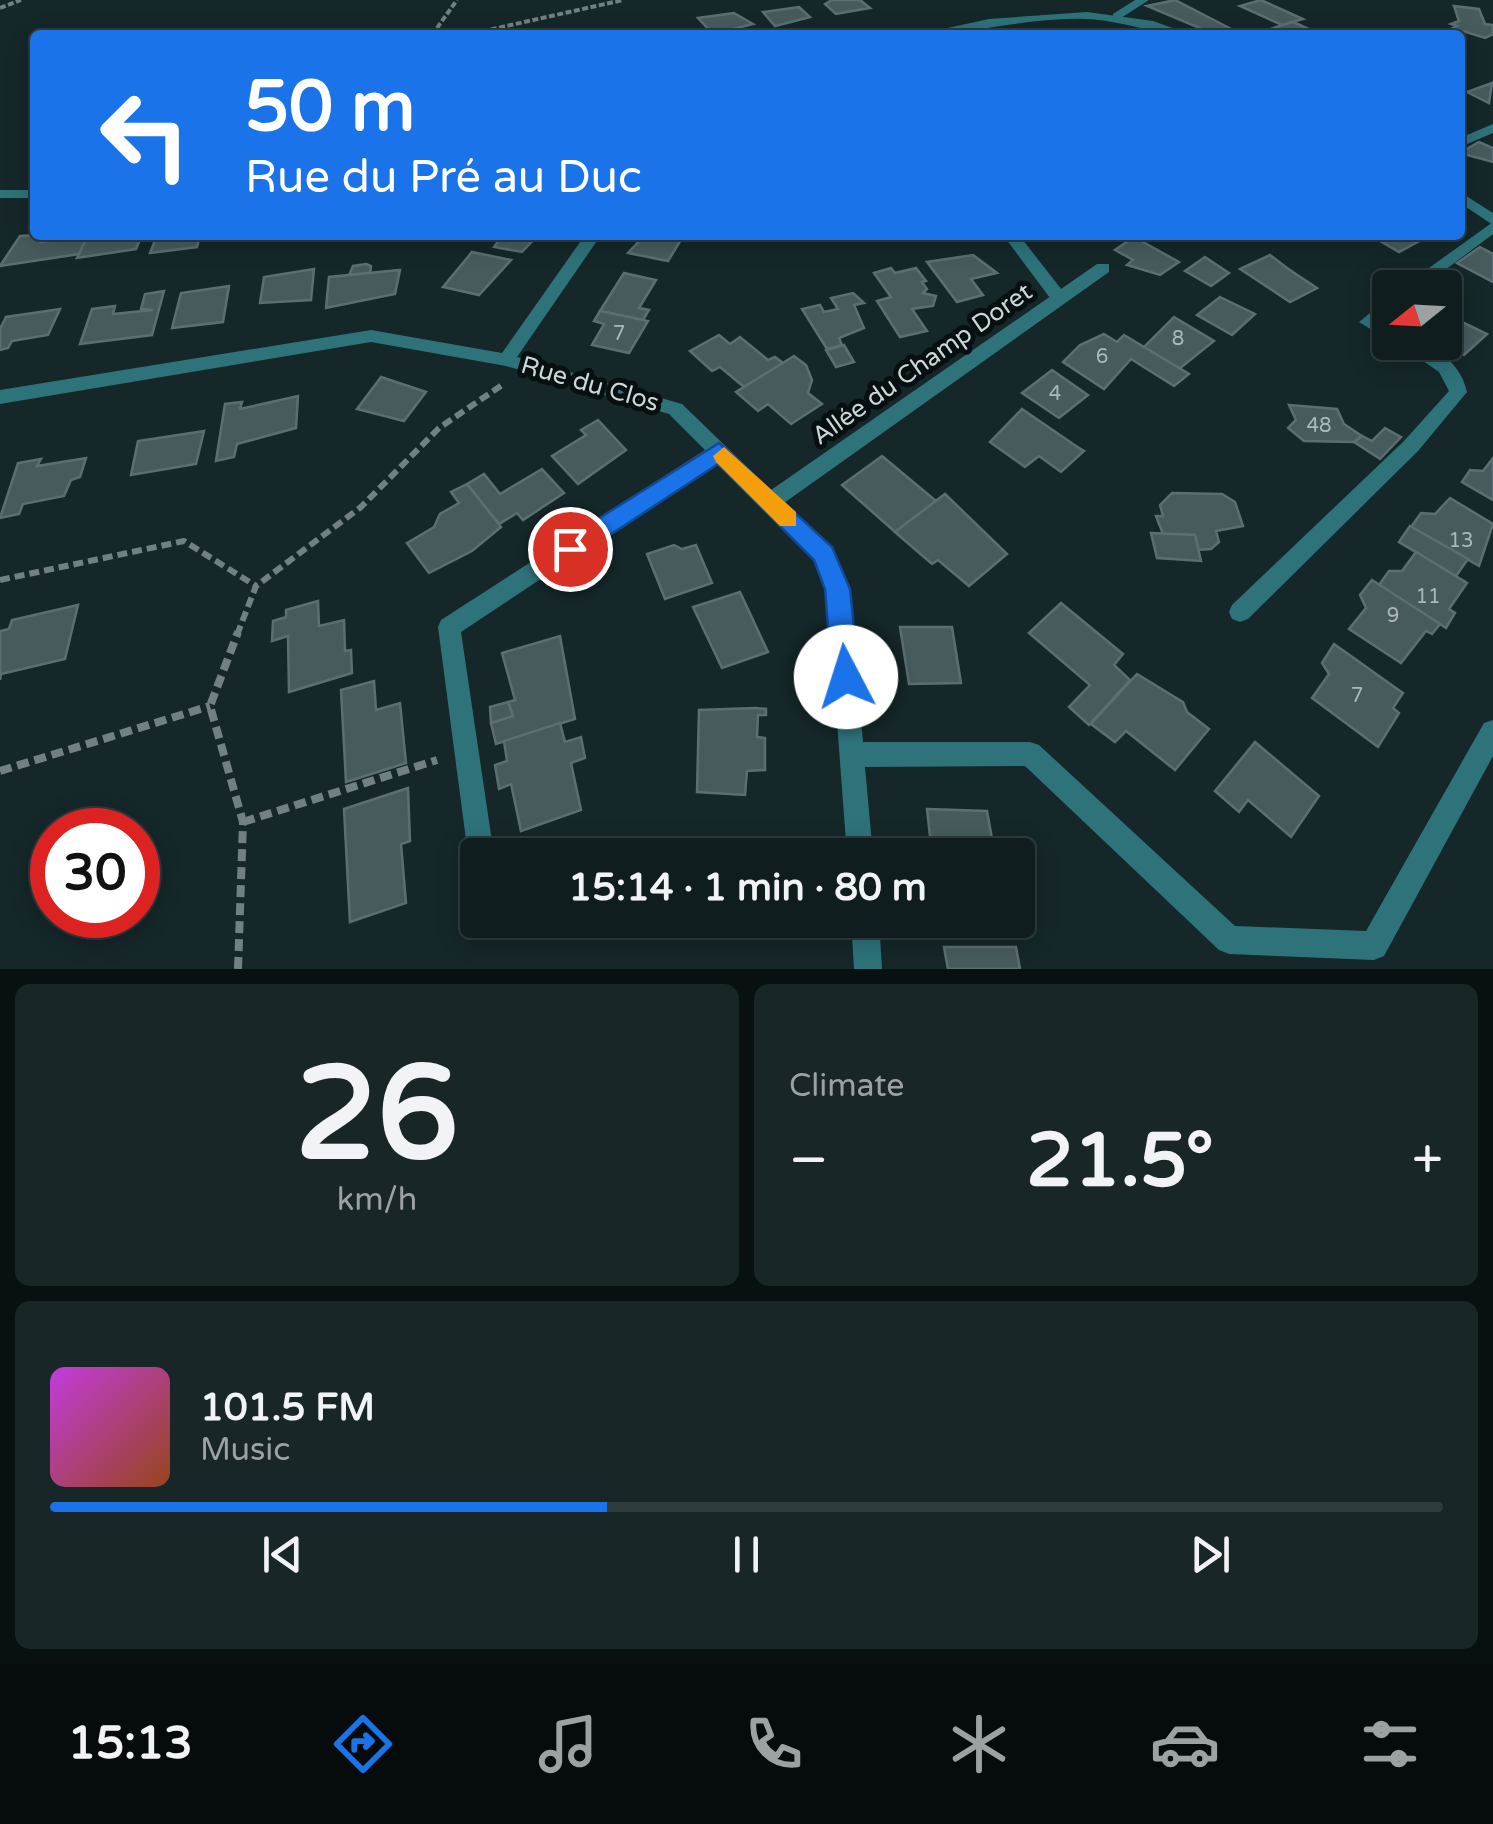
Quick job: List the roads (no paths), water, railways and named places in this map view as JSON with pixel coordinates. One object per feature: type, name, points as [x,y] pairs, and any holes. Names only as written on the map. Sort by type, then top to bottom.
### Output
[{"type":"street","points":[[1117,16],[1143,0]]},
{"type":"street","points":[[949,30],[1028,16],[1117,16],[1168,30]]},
{"type":"street","points":[[1465,141],[1493,128]]},
{"type":"street","points":[[0,194],[30,194]]},
{"type":"street","points":[[1432,270],[1493,223],[1465,200]]},
{"type":"street","points":[[506,360],[590,240]]},
{"type":"street","points":[[1015,240],[1059,298]]},
{"type":"street","name":"Allée du Champ Doret","points":[[770,502],[1102,268]]},
{"type":"street","name":"Rue du Clos","points":[[0,397],[371,336],[506,360],[675,409],[824,554],[838,589],[859,838]]},
{"type":"street","points":[[1240,612],[1411,446],[1458,392],[1456,378],[1437,360]]},
{"type":"street","points":[[479,838],[450,627],[719,452]]},
{"type":"street","points":[[852,755],[1030,754],[1229,940],[1374,946],[1493,732]]},
{"type":"street","points":[[866,938],[868,969]]}]
